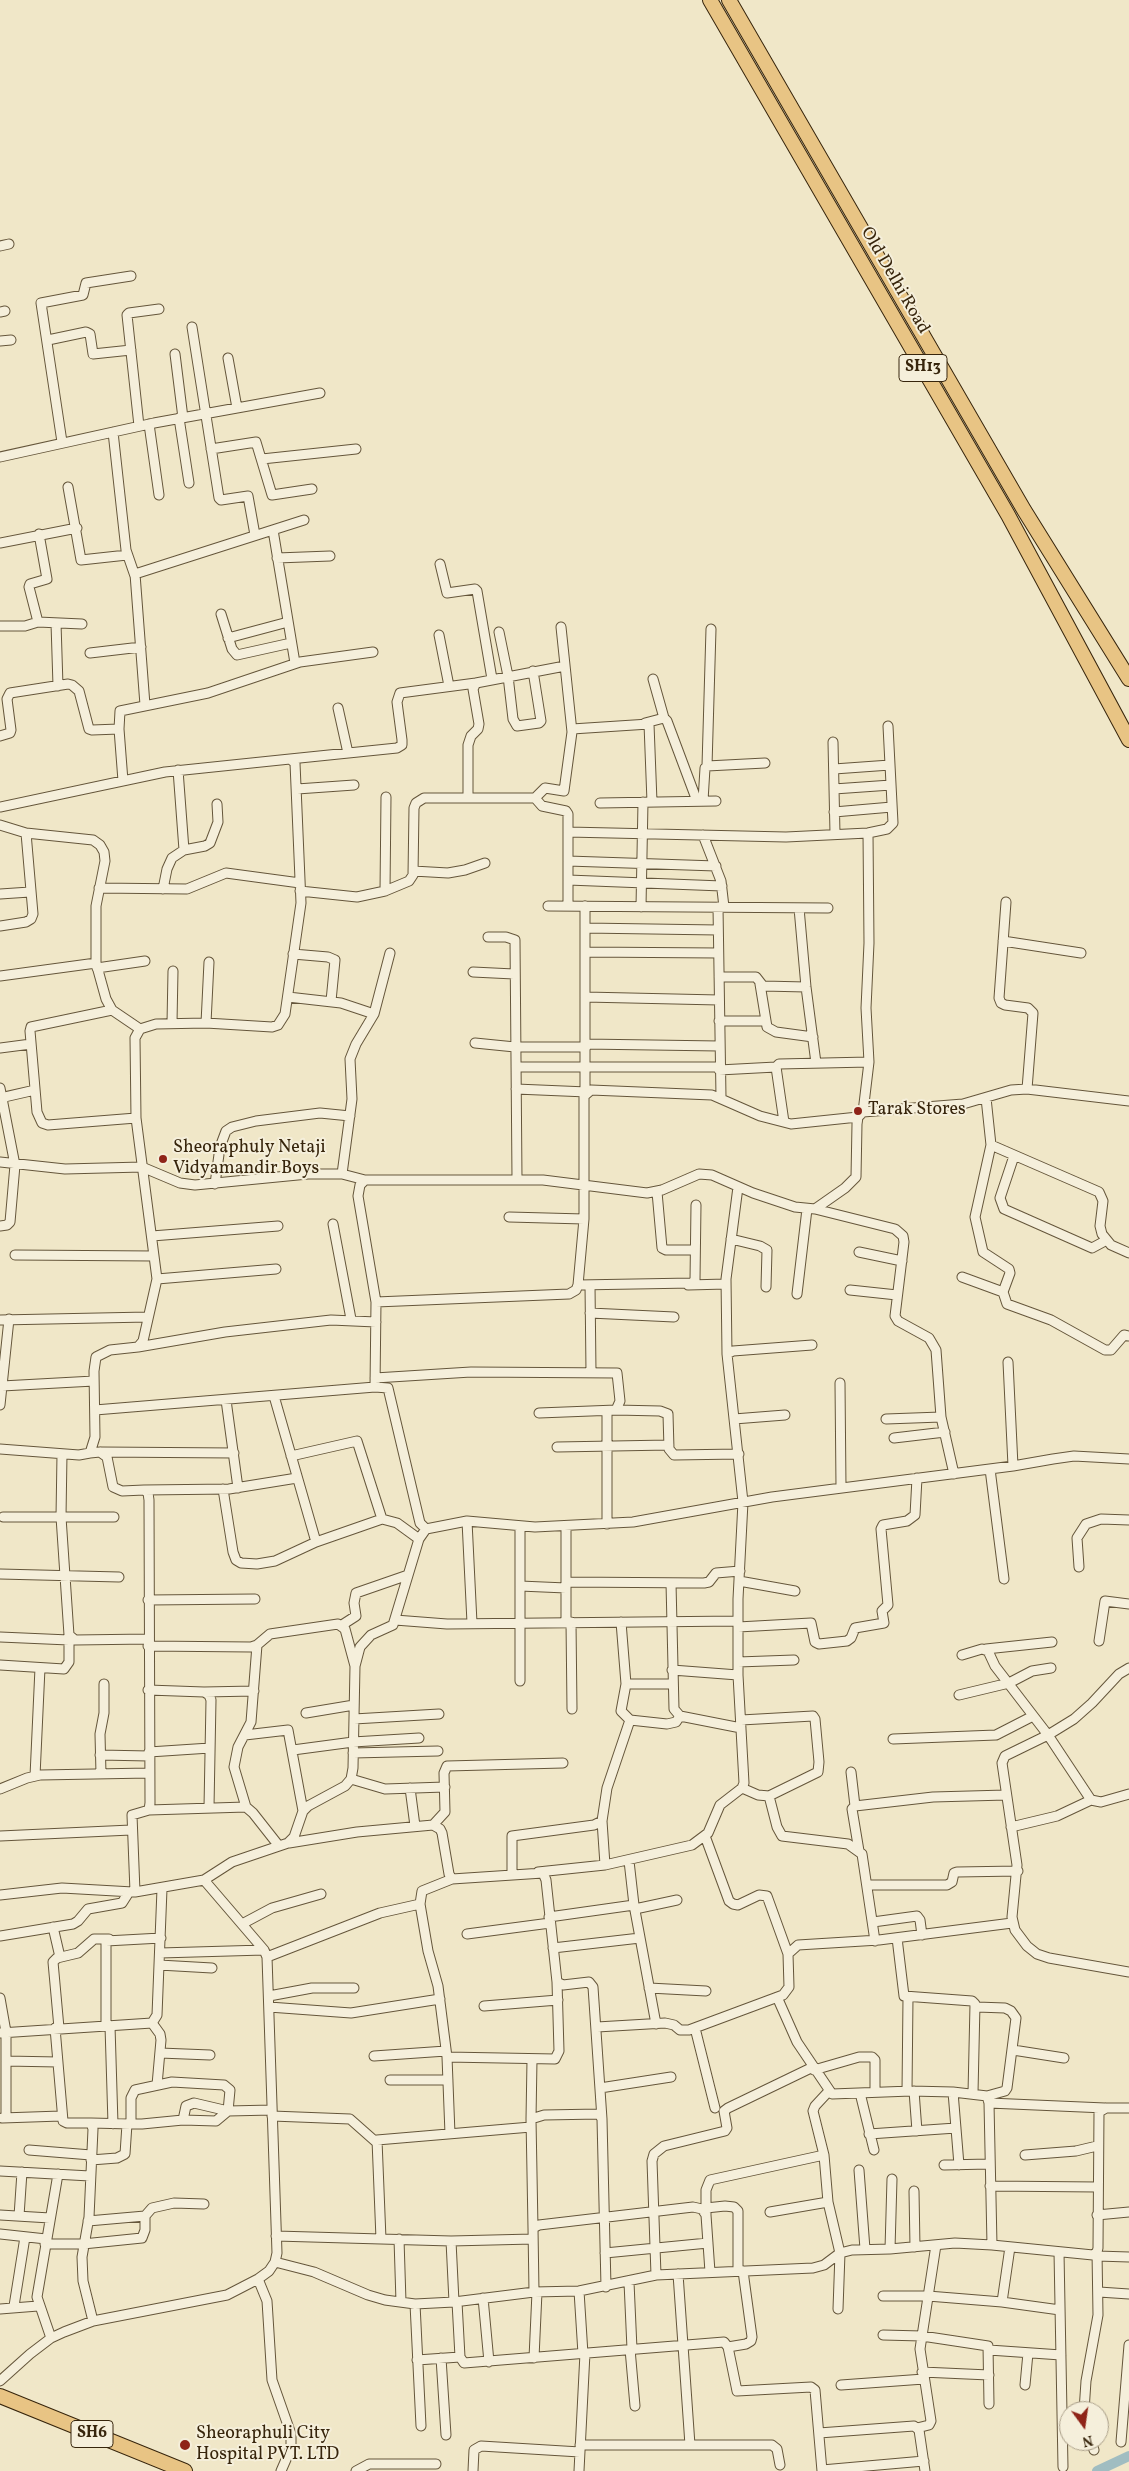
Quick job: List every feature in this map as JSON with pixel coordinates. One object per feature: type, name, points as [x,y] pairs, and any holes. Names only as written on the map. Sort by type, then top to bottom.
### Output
[{"type":"main road","name":"Old Delhi Road","points":[[710,0],[1008,515],[1129,740]]},
{"type":"main road","name":"Old Delhi Road","points":[[729,0],[1024,510],[1129,679]]},
{"type":"main road","name":"SH6","points":[[0,2396],[185,2471]]},
{"type":"street","points":[[62,442],[42,302],[84,295],[86,283],[131,276]]},
{"type":"street","points":[[159,310],[127,314],[144,425],[159,495]]},
{"type":"street","points":[[192,327],[204,414],[220,500],[248,496],[255,535]]},
{"type":"street","points":[[48,340],[86,332],[90,334],[93,354],[131,350]]},
{"type":"street","points":[[0,341],[10,340]]},
{"type":"street","points":[[175,354],[188,483]]},
{"type":"street","points":[[228,358],[237,408]]},
{"type":"street","points":[[0,457],[144,425],[320,393]]},
{"type":"street","points":[[113,432],[127,555],[135,576],[146,704]]},
{"type":"street","points":[[211,449],[256,442],[272,495],[312,490]]},
{"type":"street","points":[[262,459],[356,449]]},
{"type":"street","points":[[68,487],[77,528],[80,557],[83,561],[127,555]]},
{"type":"street","points":[[135,576],[137,573],[304,520]]},
{"type":"street","points":[[0,543],[77,528]]},
{"type":"street","points":[[272,530],[295,664]]},
{"type":"street","points":[[38,622],[29,587],[30,584],[47,579],[40,534]]},
{"type":"street","points":[[277,558],[330,556]]},
{"type":"street","points":[[440,564],[447,593],[475,589],[478,591],[492,679]]},
{"type":"street","points":[[221,614],[232,649],[237,655],[291,643]]},
{"type":"street","points":[[0,626],[24,626],[38,622],[82,624]]},
{"type":"street","points":[[228,638],[288,622]]},
{"type":"street","points":[[56,623],[58,686]]},
{"type":"street","points":[[99,888],[163,889],[196,887],[226,873],[357,897],[385,891],[409,881],[413,871],[414,808],[416,803],[424,798],[535,798],[545,788],[561,792],[566,789],[572,729],[561,627]]},
{"type":"street","points":[[700,801],[705,768],[707,766],[712,629]]},
{"type":"street","points":[[499,632],[508,676],[514,724],[517,726],[541,721],[533,671]]},
{"type":"street","points":[[439,635],[449,686]]},
{"type":"street","points":[[90,653],[141,647]]},
{"type":"street","points":[[124,781],[119,729],[120,710],[216,691],[295,664],[373,652]]},
{"type":"street","points":[[0,807],[178,770],[397,748],[402,745],[397,696],[405,691],[476,683],[565,666]]},
{"type":"street","points":[[653,679],[664,718],[669,724],[700,801]]},
{"type":"street","points":[[468,798],[468,745],[471,736],[478,729],[479,724],[473,689],[476,683]]},
{"type":"street","points":[[0,736],[10,734],[11,730],[8,699],[10,693],[68,684],[76,687],[89,729],[119,729]]},
{"type":"street","points":[[338,708],[348,753]]},
{"type":"street","points":[[572,729],[645,722],[664,718]]},
{"type":"street","points":[[641,907],[642,833],[648,802],[650,726],[645,722]]},
{"type":"street","points":[[568,832],[786,837],[868,833],[891,827],[892,807],[888,726]]},
{"type":"street","points":[[834,742],[835,834]]},
{"type":"street","points":[[138,1347],[143,1341],[157,1279],[136,1118],[135,1038],[140,1030],[156,1024],[206,1023],[272,1027],[278,1026],[285,1014],[301,903],[297,789],[295,764],[290,759]]},
{"type":"street","points":[[707,766],[765,764]]},
{"type":"street","points":[[834,768],[890,765]]},
{"type":"street","points":[[178,770],[184,850]]},
{"type":"street","points":[[297,789],[354,785]]},
{"type":"street","points":[[834,789],[891,785]]},
{"type":"street","points":[[385,891],[386,797]]},
{"type":"street","points":[[535,798],[542,806],[566,811],[568,814],[568,906]]},
{"type":"street","points":[[600,803],[716,801]]},
{"type":"street","points":[[163,889],[168,862],[184,850],[210,843],[216,830],[217,804]]},
{"type":"street","points":[[834,812],[892,807]]},
{"type":"street","points":[[0,825],[26,832],[93,840],[100,845],[104,852],[105,861],[99,888],[96,922],[97,966],[106,999],[112,1010],[140,1030]]},
{"type":"street","points":[[0,926],[26,922],[31,919],[33,914],[26,832]]},
{"type":"street","points":[[797,1294],[811,1209],[845,1188],[856,1177],[860,1115],[869,1062],[866,1008],[869,943],[868,833]]},
{"type":"street","points":[[703,835],[722,886],[718,930],[721,1097]]},
{"type":"street","points":[[568,862],[716,866]]},
{"type":"street","points":[[413,871],[448,873],[465,870],[485,863]]},
{"type":"street","points":[[568,880],[722,886]]},
{"type":"street","points":[[0,894],[30,892]]},
{"type":"street","points":[[1006,902],[999,993],[1001,1003],[1028,1008],[1033,1013],[1027,1089]]},
{"type":"street","points":[[548,906],[828,908]]},
{"type":"street","points":[[376,1302],[569,1294],[578,1285],[585,1184],[585,906]]},
{"type":"street","points":[[799,908],[806,987],[816,1063]]},
{"type":"street","points":[[585,928],[718,930]]},
{"type":"street","points":[[488,937],[506,937],[514,940],[517,1179]]},
{"type":"street","points":[[1003,941],[1082,953]]},
{"type":"street","points":[[585,952],[718,953]]},
{"type":"street","points":[[342,1174],[353,1092],[350,1068],[352,1050],[374,1014],[390,953]]},
{"type":"street","points":[[293,954],[328,957],[334,960],[331,1001]]},
{"type":"street","points":[[0,976],[145,961]]},
{"type":"street","points":[[206,1023],[209,962]]},
{"type":"street","points":[[172,1023],[173,971]]},
{"type":"street","points":[[473,972],[514,974]]},
{"type":"street","points":[[719,976],[756,977],[760,984],[765,1021],[771,1030],[813,1037]]},
{"type":"street","points":[[760,984],[806,987]]},
{"type":"street","points":[[288,997],[331,1001],[374,1014]]},
{"type":"street","points":[[585,997],[719,1000]]},
{"type":"street","points":[[112,1010],[31,1027],[35,1090],[39,1118],[42,1123],[48,1125],[136,1118]]},
{"type":"street","points":[[719,1021],[765,1021]]},
{"type":"street","points":[[475,1043],[516,1047],[586,1045],[719,1046]]},
{"type":"street","points":[[0,1048],[31,1044]]},
{"type":"street","points":[[516,1067],[719,1069],[776,1067],[785,1064],[869,1062]]},
{"type":"street","points":[[776,1067],[784,1122]]},
{"type":"street","points":[[0,1088],[15,1165],[10,1222],[7,1225],[0,1226]]},
{"type":"street","points":[[516,1089],[702,1094],[721,1097],[760,1116],[784,1122],[805,1124],[860,1115],[877,1109],[963,1104],[986,1098],[998,1092],[1027,1089],[1129,1101]]},
{"type":"street","points":[[1,1098],[35,1090]]},
{"type":"street","points":[[986,1098],[990,1145],[975,1217],[983,1252],[1009,1269],[1010,1273],[1004,1292],[1006,1304],[1051,1320],[1099,1348],[1111,1350],[1124,1335],[1129,1336]]},
{"type":"street","points":[[215,1184],[220,1147],[226,1131],[232,1127],[256,1121],[320,1113],[350,1116]]},
{"type":"street","points":[[990,1145],[1100,1192],[1104,1201],[1100,1226],[1105,1241],[1129,1253]]},
{"type":"street","points":[[1014,1156],[1000,1198],[1004,1209],[1092,1248],[1105,1241]]},
{"type":"street","points":[[0,1162],[15,1165],[88,1169],[142,1167],[180,1182],[215,1184],[289,1175],[342,1174],[365,1180],[517,1179],[585,1184],[647,1193],[657,1192],[699,1174],[712,1175],[738,1187],[795,1207],[811,1209],[900,1231],[904,1242],[894,1310],[898,1321],[929,1338],[936,1350],[941,1416],[954,1474]]},
{"type":"street","points":[[365,1180],[360,1185],[358,1196],[376,1302],[375,1383]]},
{"type":"street","points":[[450,2134],[447,2054],[440,1999],[428,1951],[420,1904],[422,1891],[452,1880],[605,1865],[692,1845],[705,1836],[720,1805],[742,1788],[744,1783],[738,1675],[739,1581],[743,1502],[727,1354],[726,1284],[738,1187]]},
{"type":"street","points":[[657,1192],[662,1248],[666,1250],[695,1250]]},
{"type":"street","points":[[688,1285],[695,1280],[696,1205]]},
{"type":"street","points":[[509,1217],[584,1220]]},
{"type":"street","points":[[333,1224],[351,1319]]},
{"type":"street","points":[[152,1236],[278,1226]]},
{"type":"street","points":[[731,1239],[760,1246],[767,1250],[766,1287]]},
{"type":"street","points":[[859,1252],[902,1261]]},
{"type":"street","points":[[15,1255],[154,1256]]},
{"type":"street","points":[[157,1279],[276,1269]]},
{"type":"street","points":[[962,1277],[1004,1292]]},
{"type":"street","points":[[578,1285],[726,1284]]},
{"type":"street","points":[[590,1285],[591,1372]]},
{"type":"street","points":[[850,1290],[897,1295]]},
{"type":"street","points":[[590,1313],[674,1317]]},
{"type":"street","points":[[0,1405],[5,1320],[148,1317]]},
{"type":"street","points":[[90,1453],[95,1437],[94,1380],[96,1357],[102,1352],[225,1332],[351,1319],[376,1322]]},
{"type":"street","points":[[727,1354],[733,1351],[812,1345]]},
{"type":"street","points":[[1008,1362],[1012,1466]]},
{"type":"street","points":[[95,1410],[274,1396],[471,1372],[591,1372],[617,1373],[620,1401],[616,1410]]},
{"type":"street","points":[[2,1386],[94,1380]]},
{"type":"street","points":[[375,1383],[388,1388],[391,1394],[420,1522],[426,1529]]},
{"type":"street","points":[[840,1383],[841,1487]]},
{"type":"street","points":[[274,1396],[316,1542]]},
{"type":"street","points":[[226,1400],[238,1488]]},
{"type":"street","points":[[539,1413],[607,1412],[616,1410],[665,1411],[670,1419],[670,1453],[674,1455],[739,1454]]},
{"type":"street","points":[[607,1412],[607,1524]]},
{"type":"street","points":[[734,1419],[785,1415]]},
{"type":"street","points":[[886,1419],[941,1416]]},
{"type":"street","points":[[894,1438],[944,1432]]},
{"type":"street","points":[[291,1456],[357,1441],[382,1519]]},
{"type":"street","points":[[557,1446],[669,1445]]},
{"type":"street","points":[[0,1449],[62,1454],[100,1452],[234,1453]]},
{"type":"street","points":[[100,1452],[107,1457],[113,1487],[122,1491],[238,1488],[297,1478]]},
{"type":"street","points":[[0,1665],[59,1669],[68,1667],[69,1638],[61,1517],[62,1454]]},
{"type":"street","points":[[303,1811],[314,1801],[345,1786],[351,1779],[355,1666],[360,1647],[364,1640],[371,1635],[388,1629],[395,1620],[419,1538],[426,1529],[467,1521],[520,1527],[607,1524],[651,1519],[841,1487],[954,1474],[1074,1456],[1129,1459]]},
{"type":"street","points":[[990,1469],[1004,1579]]},
{"type":"street","points":[[395,1620],[427,1623],[672,1622],[738,1624],[806,1622],[811,1623],[815,1642],[819,1644],[847,1641],[851,1638],[855,1628],[884,1623],[881,1529],[884,1525],[906,1521],[915,1515],[917,1478]]},
{"type":"street","points":[[223,1488],[233,1552],[236,1560],[241,1563],[267,1563],[316,1542],[382,1519],[397,1523],[419,1538]]},
{"type":"street","points":[[144,1490],[148,1493],[149,1500],[149,1810]]},
{"type":"street","points":[[3,1517],[114,1517]]},
{"type":"street","points":[[1079,1567],[1077,1538],[1086,1524],[1101,1519],[1129,1520]]},
{"type":"street","points":[[467,1521],[472,1623]]},
{"type":"street","points":[[566,1526],[566,1585],[572,1709]]},
{"type":"street","points":[[520,1527],[520,1681]]},
{"type":"street","points":[[520,1586],[704,1584],[722,1571],[740,1571]]},
{"type":"street","points":[[0,1574],[119,1577]]},
{"type":"street","points":[[0,1637],[69,1638],[75,1640],[241,1648],[257,1645],[270,1634],[278,1632],[342,1625],[356,1616],[354,1603],[356,1593],[408,1575]]},
{"type":"street","points":[[739,1581],[795,1591]]},
{"type":"street","points":[[671,1583],[672,1684],[674,1709],[680,1716],[741,1724],[808,1715],[816,1719],[818,1772],[769,1796],[758,1795],[742,1788]]},
{"type":"street","points":[[148,1600],[255,1599]]},
{"type":"street","points":[[1099,1641],[1105,1601],[1129,1604]]},
{"type":"street","points":[[621,1622],[626,1684],[620,1704],[621,1711],[630,1720],[673,1724],[680,1716]]},
{"type":"street","points":[[342,1625],[355,1666]]},
{"type":"street","points":[[962,1655],[986,1649],[1052,1642]]},
{"type":"street","points":[[257,1645],[251,1722],[235,1757],[234,1767],[246,1807],[283,1845]]},
{"type":"street","points":[[986,1649],[1008,1683],[1048,1735],[1091,1800]]},
{"type":"street","points":[[738,1662],[794,1660]]},
{"type":"street","points":[[35,1776],[40,1668]]},
{"type":"street","points":[[959,1695],[1008,1683],[1027,1672],[1051,1668]]},
{"type":"street","points":[[1129,1668],[1119,1674],[1080,1714],[1048,1735],[1003,1759],[1006,1795],[1018,1871],[1012,1923],[1023,1941],[1037,1954],[1129,1972]]},
{"type":"street","points":[[672,1670],[738,1675]]},
{"type":"street","points":[[101,1774],[100,1755],[104,1684]]},
{"type":"street","points":[[626,1684],[672,1684]]},
{"type":"street","points":[[148,1690],[254,1691]]},
{"type":"street","points":[[204,1692],[210,1700],[209,1806]]},
{"type":"street","points":[[306,1713],[354,1705]]},
{"type":"street","points":[[354,1719],[439,1714]]},
{"type":"street","points":[[894,1739],[996,1734],[1033,1716]]},
{"type":"street","points":[[605,1865],[602,1821],[607,1788],[630,1720]]},
{"type":"street","points":[[245,1735],[288,1730],[303,1811],[294,1837],[283,1845]]},
{"type":"street","points":[[293,1750],[353,1742],[419,1738]]},
{"type":"street","points":[[100,1755],[149,1754],[210,1748]]},
{"type":"street","points":[[353,1753],[438,1751]]},
{"type":"street","points":[[434,1825],[445,1812],[444,1768],[452,1764],[563,1763]]},
{"type":"street","points":[[850,1772],[855,1806],[852,1809],[859,1851],[864,1860],[876,1941]]},
{"type":"street","points":[[0,1789],[35,1776],[149,1773]]},
{"type":"street","points":[[351,1779],[377,1788],[445,1787]]},
{"type":"street","points":[[410,1788],[415,1826]]},
{"type":"street","points":[[1011,1827],[1057,1816],[1091,1800],[1101,1802],[1129,1794]]},
{"type":"street","points":[[855,1806],[933,1797],[1006,1795]]},
{"type":"street","points":[[769,1796],[777,1826],[782,1836],[848,1844],[859,1851]]},
{"type":"street","points":[[0,1936],[78,1921],[84,1912],[93,1907],[122,1903],[132,1892],[132,1815],[149,1810],[209,1806],[246,1807]]},
{"type":"street","points":[[512,1874],[512,1836],[594,1825],[602,1821]]},
{"type":"street","points":[[0,1895],[62,1888],[132,1892],[162,1889],[204,1880],[232,1862],[283,1845],[357,1832],[434,1825],[440,1828],[442,1833],[449,1874],[452,1880]]},
{"type":"street","points":[[0,1836],[131,1830]]},
{"type":"street","points":[[705,1836],[729,1901],[738,1905],[759,1895],[767,1896],[788,1954]]},
{"type":"street","points":[[629,1861],[640,1938],[656,2024]]},
{"type":"street","points":[[868,1885],[947,1885],[952,1882],[954,1873],[957,1872],[1018,1871]]},
{"type":"street","points":[[374,2056],[447,2054],[549,2060],[558,2056],[557,1982],[546,1880],[543,1873],[538,1872]]},
{"type":"street","points":[[0,2381],[51,2338],[93,2322],[214,2299],[241,2289],[258,2279],[275,2262],[276,2236],[266,1953],[204,1880]]},
{"type":"street","points":[[152,2023],[157,2015],[162,1889]]},
{"type":"street","points":[[242,1924],[272,1908],[321,1894]]},
{"type":"street","points":[[467,1934],[677,1900]]},
{"type":"street","points":[[160,1953],[266,1953],[380,1913],[420,1904]]},
{"type":"street","points":[[873,1922],[917,1916],[920,1920],[922,1935]]},
{"type":"street","points":[[597,2027],[670,2024],[684,2031],[777,1997],[787,1991],[789,1987],[786,1960],[788,1954],[792,1949],[805,1944],[876,1941],[1012,1923]]},
{"type":"street","points":[[53,1927],[60,1957]]},
{"type":"street","points":[[29,2150],[91,2158],[117,2158],[125,2154],[129,2124],[132,2093],[172,2082],[224,2085],[230,2090],[228,2111],[221,2118],[211,2122],[183,2120],[129,2124],[67,2123],[61,2116],[54,1962],[60,1957],[78,1953],[94,1939],[161,1938]]},
{"type":"street","points":[[553,1948],[640,1938]]},
{"type":"street","points":[[897,1938],[902,1992],[908,1998],[972,2001],[977,2007],[973,2093]]},
{"type":"street","points":[[109,1939],[104,1944],[113,2124]]},
{"type":"street","points":[[159,1965],[212,1968]]},
{"type":"street","points":[[557,1982],[563,1984],[589,1982],[593,1987],[602,2119],[606,2287]]},
{"type":"street","points":[[269,1996],[306,1988],[354,1988]]},
{"type":"street","points":[[649,1988],[706,1990]]},
{"type":"street","points":[[777,1997],[793,2035],[828,2092],[836,2095],[910,2091],[953,2092],[973,2093],[988,2099],[1129,2108]]},
{"type":"street","points":[[0,1998],[6,2062],[3,2118],[61,2116]]},
{"type":"street","points":[[908,1998],[910,2091],[917,2131]]},
{"type":"street","points":[[269,2007],[351,2013],[440,1999]]},
{"type":"street","points":[[484,2006],[558,2000]]},
{"type":"street","points":[[977,2007],[1005,2008],[1014,2014],[1016,2024],[1008,2088],[988,2099]]},
{"type":"street","points":[[3,2032],[152,2023]]},
{"type":"street","points":[[152,2023],[160,2034],[157,2085]]},
{"type":"street","points":[[695,2028],[715,2108]]},
{"type":"street","points":[[1013,2050],[1064,2058]]},
{"type":"street","points":[[160,2053],[210,2055]]},
{"type":"street","points":[[656,2275],[652,2161],[658,2149],[725,2131],[727,2128],[724,2111],[728,2108],[813,2068],[859,2057],[872,2057],[875,2060],[875,2092]]},
{"type":"street","points":[[532,2060],[534,2358]]},
{"type":"street","points":[[6,2062],[58,2062]]},
{"type":"street","points":[[600,2088],[671,2077]]},
{"type":"street","points":[[390,2080],[448,2080]]},
{"type":"street","points":[[828,2092],[815,2106],[813,2111],[824,2155],[828,2202],[840,2253],[838,2308]]},
{"type":"street","points":[[953,2092],[958,2165]]},
{"type":"street","points":[[860,2093],[874,2150]]},
{"type":"street","points":[[988,2099],[992,2244]]},
{"type":"street","points":[[183,2120],[186,2106],[190,2104],[228,2111],[350,2119],[376,2142],[381,2239]]},
{"type":"street","points":[[1084,2401],[1098,2315],[1097,2146],[1099,2112],[1106,2108]]},
{"type":"street","points":[[376,2142],[531,2123],[544,2115],[599,2114],[602,2119]]},
{"type":"street","points":[[91,2123],[93,2129],[88,2221],[83,2244],[83,2281],[93,2322]]},
{"type":"street","points":[[870,2134],[956,2128]]},
{"type":"street","points":[[1025,2155],[1076,2151],[1097,2146]]},
{"type":"street","points":[[710,2272],[706,2190],[710,2180],[824,2155]]},
{"type":"street","points":[[944,2165],[990,2164]]},
{"type":"street","points":[[858,2170],[865,2249]]},
{"type":"street","points":[[0,2171],[90,2176]]},
{"type":"street","points":[[19,2216],[22,2172]]},
{"type":"street","points":[[51,2338],[38,2306],[38,2289],[58,2174]]},
{"type":"street","points":[[890,2249],[892,2179]]},
{"type":"street","points":[[990,2186],[1097,2187]]},
{"type":"street","points":[[914,2191],[914,2246]]},
{"type":"street","points":[[770,2212],[828,2202]]},
{"type":"street","points":[[0,2234],[46,2242],[83,2244],[142,2238],[145,2230],[145,2216],[152,2208],[160,2205],[204,2204]]},
{"type":"street","points":[[534,2228],[539,2225],[694,2207],[706,2211],[725,2206],[734,2208],[738,2212],[740,2271],[752,2337],[751,2341],[746,2344],[728,2348]]},
{"type":"street","points":[[1097,2215],[1129,2212]]},
{"type":"street","points":[[0,2215],[50,2218]]},
{"type":"street","points":[[88,2221],[145,2216]]},
{"type":"street","points":[[276,2236],[451,2241],[533,2239]]},
{"type":"street","points":[[14,2306],[25,2237]]},
{"type":"street","points":[[399,2239],[401,2302]]},
{"type":"street","points":[[451,2241],[460,2356],[464,2363],[720,2341],[727,2344],[737,2391],[814,2388],[822,2471],[925,2466],[920,2434],[917,2428]]},
{"type":"street","points":[[605,2253],[708,2243]]},
{"type":"street","points":[[275,2262],[314,2272],[368,2296],[415,2304],[455,2302],[535,2292],[580,2291],[656,2275],[813,2268],[824,2265],[840,2253],[865,2249],[890,2249],[936,2244],[992,2244],[1089,2255],[1129,2257]]},
{"type":"street","points":[[819,2433],[917,2428],[929,2425],[931,2421],[920,2359],[936,2244]]},
{"type":"street","points":[[1002,2302],[1010,2247]]},
{"type":"street","points":[[1059,2252],[1061,2355],[1065,2401]]},
{"type":"street","points":[[678,2274],[690,2445]]},
{"type":"street","points":[[258,2279],[267,2301],[272,2380],[291,2434],[291,2448],[281,2471]]},
{"type":"street","points":[[629,2282],[635,2406]]},
{"type":"street","points":[[579,2471],[584,2353],[580,2291]]},
{"type":"street","points":[[1099,2292],[1129,2294]]},
{"type":"street","points":[[884,2296],[928,2296],[1002,2302],[1060,2310]]},
{"type":"street","points":[[483,2298],[489,2362]]},
{"type":"street","points":[[415,2304],[422,2426]]},
{"type":"street","points":[[0,2308],[38,2306]]},
{"type":"street","points":[[883,2335],[922,2336],[986,2346],[989,2350],[1061,2355]]},
{"type":"street","points":[[1121,2442],[1129,2344]]},
{"type":"street","points":[[989,2350],[989,2404]]},
{"type":"street","points":[[1025,2385],[1028,2353]]},
{"type":"street","points":[[417,2360],[460,2356]]},
{"type":"street","points":[[441,2358],[446,2435]]},
{"type":"street","points":[[841,2385],[923,2375],[989,2375]]},
{"type":"street","points":[[473,2471],[474,2450],[481,2446],[580,2449],[690,2445],[772,2445],[777,2449],[780,2465]]},
{"type":"street","points":[[1063,2467],[1064,2451]]},
{"type":"street","points":[[356,2471],[369,2464],[436,2464]]},
{"type":"waterway","points":[[1097,2471],[1129,2456]]},
{"type":"place","name":"Tarak Stores","points":[[858,1111]]},
{"type":"place","name":"Sheoraphuly Netaji Vidyamandir Boys","points":[[163,1159]]},
{"type":"place","name":"Sheoraphuli City Hospital PVT. LTD","points":[[185,2445]]}]
